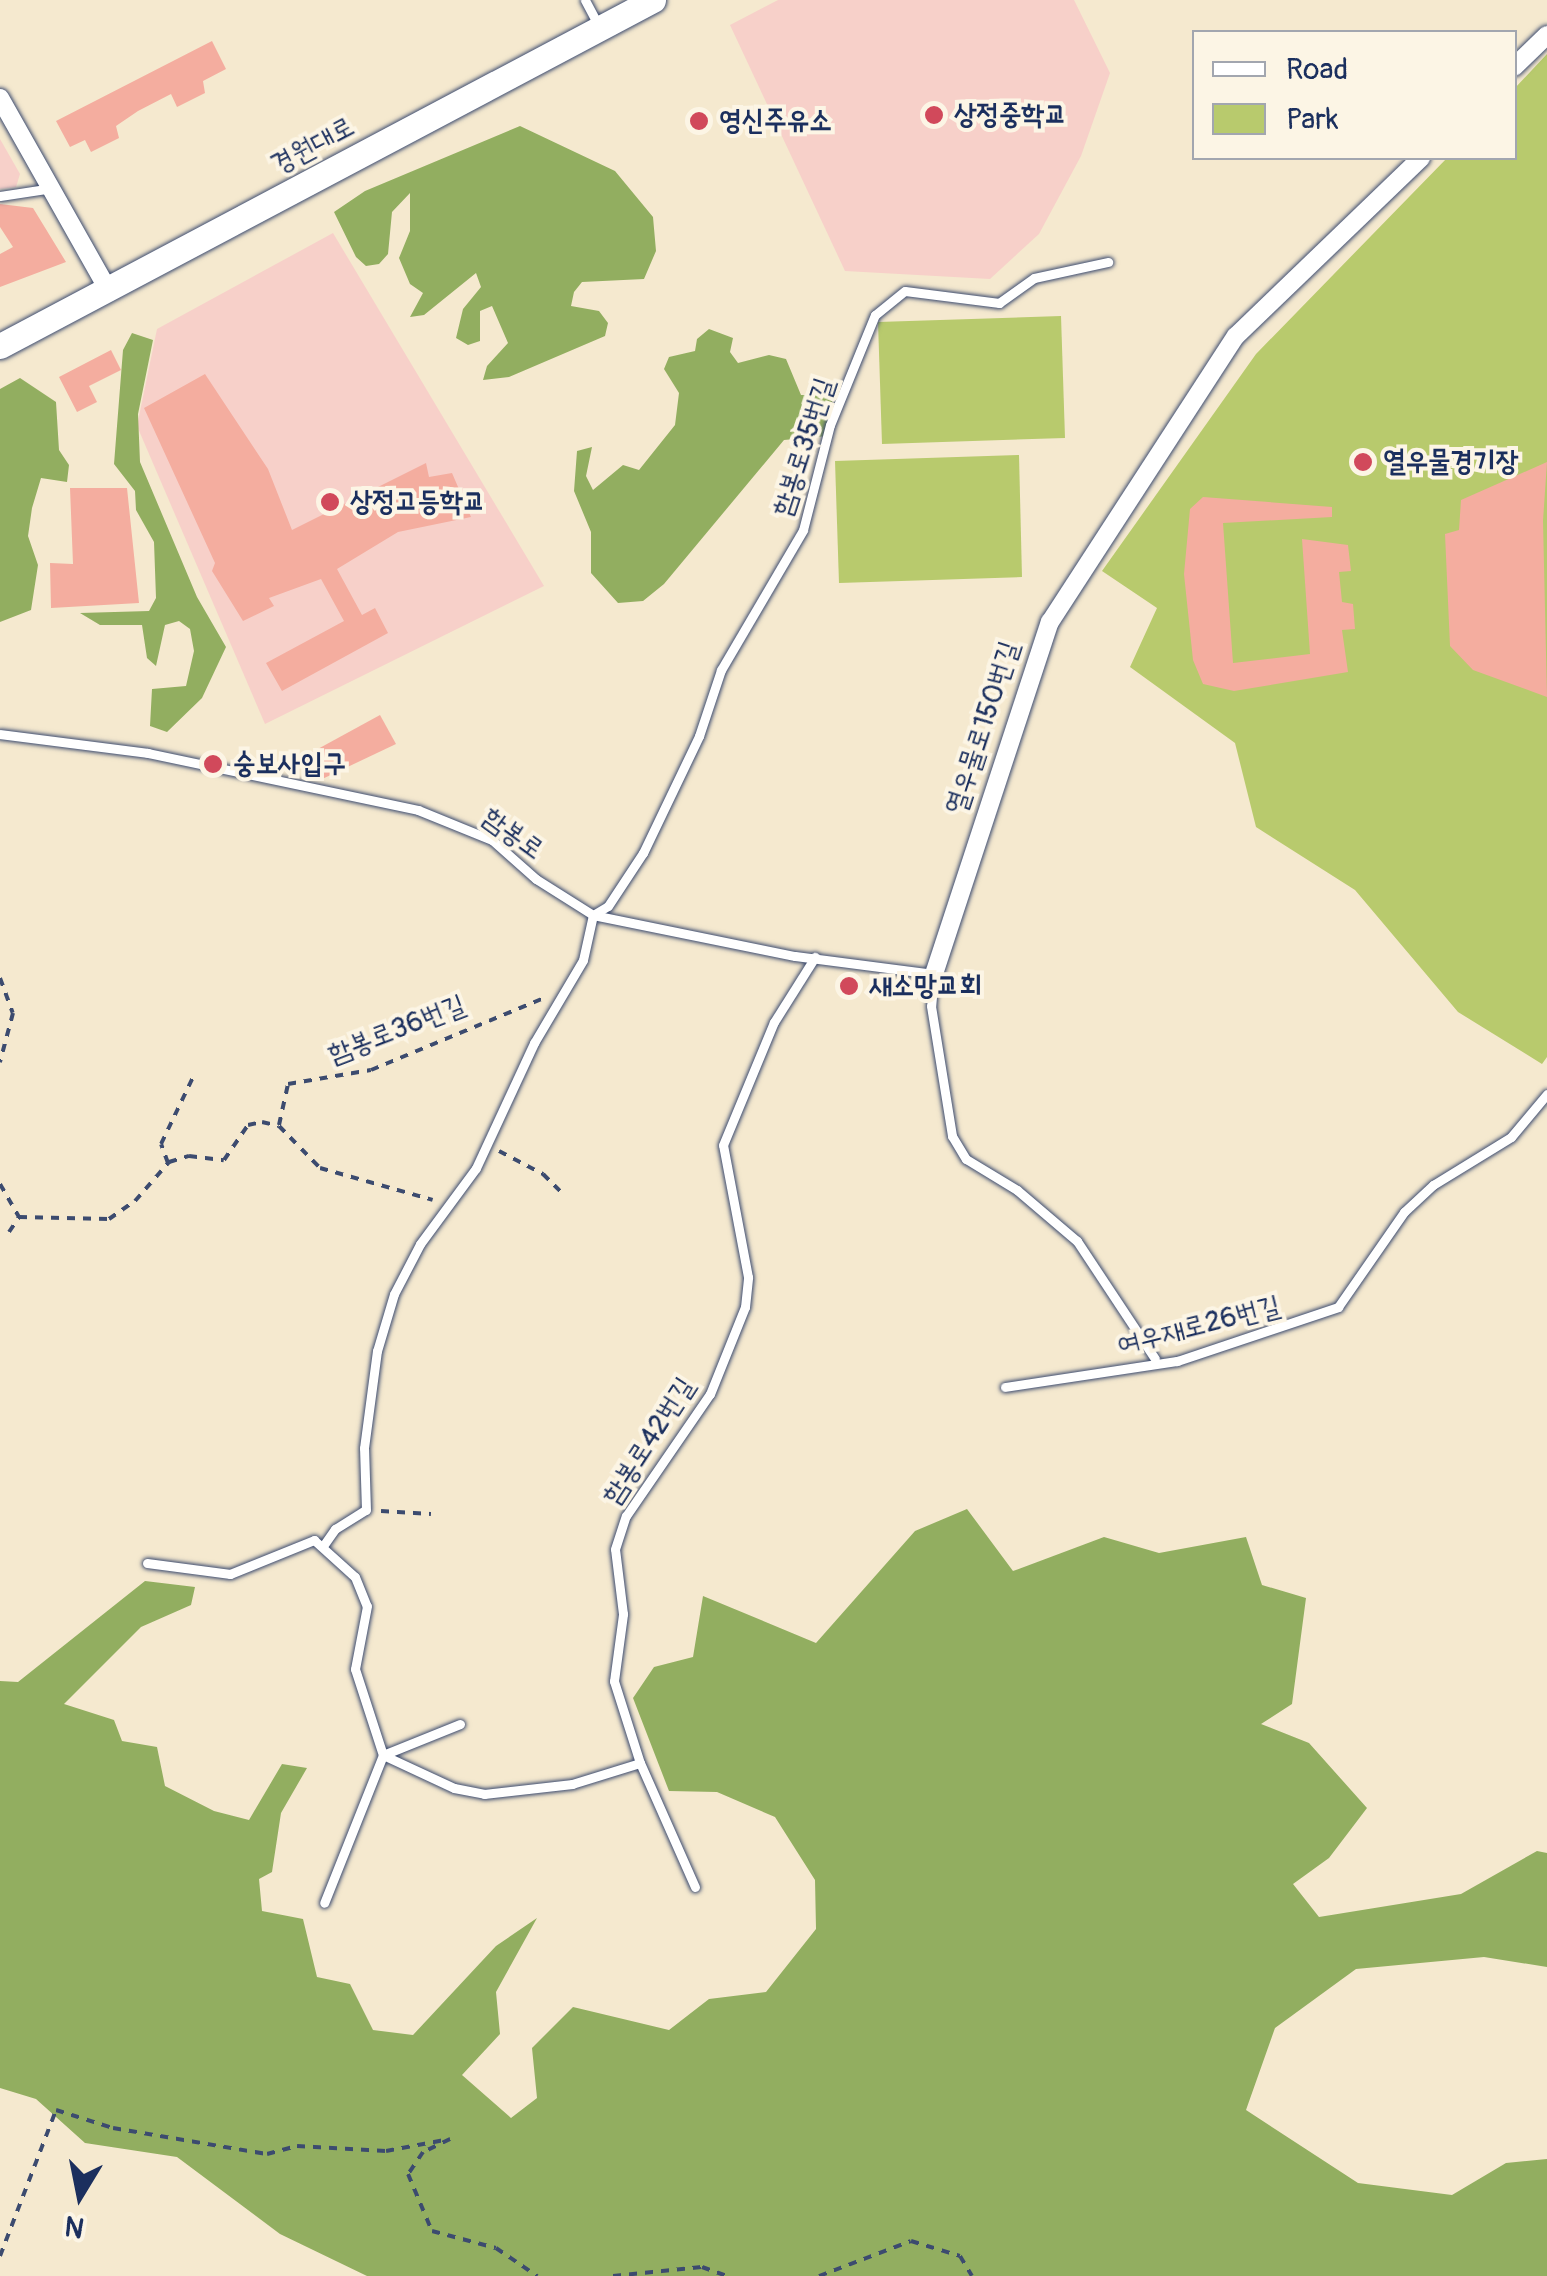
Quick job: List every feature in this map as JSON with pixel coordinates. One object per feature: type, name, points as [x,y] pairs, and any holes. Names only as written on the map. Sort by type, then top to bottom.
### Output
[{"type":"main road","name":"경원대로","points":[[0,346],[654,0]]},
{"type":"street","points":[[1517,64],[1547,35]]},
{"type":"street","points":[[0,98],[107,288]]},
{"type":"street","name":"열우물로150번길","points":[[934,974],[1050,622],[1236,336],[1420,160]]},
{"type":"lane","points":[[585,0],[601,29]]},
{"type":"lane","points":[[0,196],[52,188]]},
{"type":"lane","name":"함봉로35번길","points":[[593,915],[608,906],[643,853],[699,736],[721,670],[803,530],[830,424],[882,303],[905,291],[999,303],[1034,278],[1108,262]]},
{"type":"lane","name":"함봉로","points":[[0,734],[148,754],[418,810],[492,840],[536,879],[593,915],[815,957],[934,974]]},
{"type":"lane","points":[[323,1546],[335,1529],[366,1510],[364,1448],[377,1350],[394,1294],[488,1144],[560,998],[583,960],[593,915]]},
{"type":"lane","name":"함봉로42번길","points":[[695,1887],[640,1763],[612,1665],[623,1614],[618,1534],[710,1394],[744,1307],[748,1278],[723,1145],[774,1022],[815,957]]},
{"type":"lane","name":"열우물로150번길","points":[[934,974],[931,1006],[952,1136],[966,1159],[1017,1190],[1077,1241],[1154,1359]]},
{"type":"lane","name":"여우재로26번길","points":[[1005,1387],[1208,1352],[1338,1307],[1404,1212],[1433,1185],[1511,1137],[1547,1094]]},
{"type":"lane","points":[[147,1563],[230,1574],[296,1542],[323,1546],[355,1578],[368,1606],[356,1669],[383,1755],[324,1902]]},
{"type":"lane","points":[[383,1755],[460,1724]]},
{"type":"lane","points":[[383,1755],[454,1788],[484,1794],[572,1784],[640,1763]]},
{"type":"path","points":[[0,978],[13,1013],[0,1062]]},
{"type":"path","name":"함봉로36번길","points":[[279,1126],[288,1084],[371,1070],[522,1004],[560,998]]},
{"type":"path","points":[[168,1163],[161,1144],[195,1073]]},
{"type":"path","points":[[19,1217],[109,1219],[135,1201],[168,1163],[189,1156],[224,1160],[248,1124],[279,1126],[320,1168],[452,1204]]},
{"type":"path","points":[[488,1144],[543,1174],[561,1192]]},
{"type":"path","points":[[0,1184],[19,1217]]},
{"type":"path","points":[[10,1232],[19,1217]]},
{"type":"path","points":[[366,1510],[431,1514]]},
{"type":"path","points":[[0,2256],[56,2110],[113,2128],[267,2154],[297,2146],[386,2151],[450,2139],[423,2152],[408,2174],[432,2231],[496,2248],[537,2276]]},
{"type":"path","points":[[819,2276],[910,2241],[960,2256],[972,2276]]},
{"type":"path","points":[[613,2276],[702,2267],[727,2276]]},
{"type":"shaded area","name":"상정중학교","points":[[778,0],[1074,0],[1110,73],[1081,156],[1039,234],[990,279],[845,271],[730,25]]},
{"type":"shaded area","points":[[0,139],[20,174],[16,187],[0,189]]},
{"type":"shaded area","name":"상정고등학교","points":[[333,233],[544,586],[265,724],[137,426],[157,329]]},
{"type":"green space","name":"열우물경기장","points":[[1547,54],[1547,1057],[1542,1064],[1458,1012],[1355,890],[1256,827],[1235,743],[1130,667],[1157,608],[1102,571],[1256,354],[1445,160],[1517,160],[1517,86]]},
{"type":"green space","points":[[520,126],[615,171],[653,217],[656,251],[644,279],[582,282],[574,292],[571,306],[599,311],[608,323],[605,336],[509,377],[483,380],[487,366],[508,343],[492,306],[480,311],[480,341],[468,345],[456,338],[463,309],[481,287],[476,273],[424,315],[410,317],[423,293],[410,284],[399,258],[410,231],[410,193],[392,212],[388,254],[379,264],[366,266],[356,257],[334,212],[365,191]]},
{"type":"green space","points":[[1061,316],[1065,438],[882,444],[878,322]]},
{"type":"green space","points":[[709,329],[733,338],[730,352],[738,363],[769,355],[786,359],[801,395],[826,395],[837,407],[827,436],[784,440],[664,584],[643,601],[618,603],[591,573],[591,532],[574,491],[577,451],[592,447],[586,476],[593,490],[623,465],[639,470],[675,425],[679,393],[664,369],[669,357],[695,351],[697,339]]},
{"type":"green space","points":[[132,333],[153,340],[138,414],[140,462],[197,597],[226,647],[202,698],[167,732],[150,726],[152,689],[186,686],[194,651],[190,629],[179,621],[165,625],[156,666],[147,658],[142,625],[100,625],[80,613],[149,611],[156,598],[154,542],[136,510],[135,491],[114,464],[123,350]]},
{"type":"green space","points":[[20,378],[56,402],[59,450],[69,465],[67,482],[41,478],[32,508],[28,536],[38,565],[31,610],[0,622],[0,389]]},
{"type":"green space","points":[[1019,455],[1022,577],[839,583],[835,461]]},
{"type":"green space","points":[[967,1509],[1013,1571],[1104,1537],[1159,1553],[1246,1537],[1262,1585],[1306,1598],[1292,1704],[1261,1724],[1309,1743],[1367,1808],[1329,1858],[1293,1884],[1319,1917],[1461,1894],[1537,1851],[1547,1853],[1547,1967],[1484,1957],[1356,1969],[1275,2028],[1246,2110],[1358,2183],[1452,2195],[1506,2163],[1547,2159],[1547,2276],[367,2276],[280,2234],[177,2157],[85,2143],[36,2099],[0,2088],[0,1681],[18,1682],[145,1581],[195,1587],[191,1605],[141,1627],[64,1704],[114,1720],[122,1741],[157,1747],[165,1786],[214,1811],[249,1820],[282,1764],[307,1768],[281,1813],[272,1872],[259,1879],[262,1911],[303,1919],[317,1977],[350,1984],[373,2030],[413,2035],[496,1946],[537,1918],[496,1992],[500,2034],[462,2075],[511,2118],[537,2098],[532,2048],[573,2007],[669,2030],[709,1999],[766,1992],[816,1929],[815,1880],[775,1817],[717,1792],[669,1791],[633,1698],[654,1667],[693,1657],[703,1596],[816,1643],[915,1531]]},
{"type":"building","points":[[212,41],[226,69],[203,81],[205,93],[177,107],[171,94],[138,111],[116,126],[119,138],[91,152],[85,140],[70,147],[56,121]]},
{"type":"building","points":[[0,204],[33,208],[66,262],[0,287],[0,254],[13,247],[0,227]]},
{"type":"building","points":[[111,350],[121,370],[89,386],[97,402],[77,412],[59,377]]},
{"type":"building","points":[[205,374],[268,469],[292,530],[426,463],[429,477],[452,473],[471,517],[398,532],[337,569],[362,615],[375,608],[388,633],[282,691],[266,663],[344,621],[321,579],[269,598],[274,606],[243,621],[212,571],[215,563],[144,408]]},
{"type":"building","points":[[1547,462],[1543,521],[1547,697],[1473,670],[1450,646],[1445,534],[1459,530],[1461,500]]},
{"type":"building","points":[[70,488],[127,488],[139,603],[51,608],[50,563],[73,564]]},
{"type":"building","points":[[1203,497],[1332,507],[1332,517],[1223,523],[1233,663],[1310,654],[1302,539],[1348,545],[1351,571],[1339,572],[1342,602],[1353,604],[1355,629],[1342,630],[1348,672],[1234,691],[1203,684],[1193,660],[1184,574],[1190,509]]},
{"type":"building","points":[[380,715],[396,744],[318,781],[305,756]]},
{"type":"place","name":"상정중학교","points":[[934,115]]},
{"type":"place","name":"영신주유소","points":[[699,121]]},
{"type":"place","name":"열우물경기장","points":[[1363,462]]},
{"type":"place","name":"상정고등학교","points":[[330,502]]},
{"type":"place","name":"숭보사입구","points":[[213,764]]},
{"type":"place","name":"새소망교회","points":[[849,986]]}]
